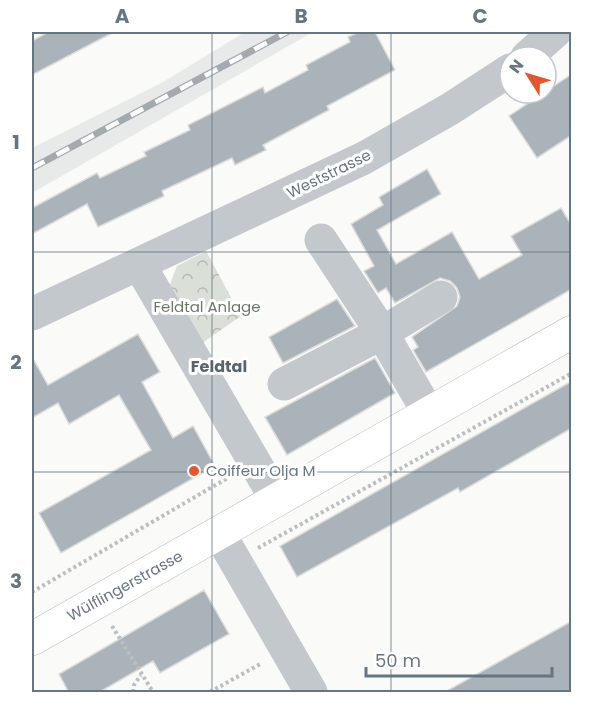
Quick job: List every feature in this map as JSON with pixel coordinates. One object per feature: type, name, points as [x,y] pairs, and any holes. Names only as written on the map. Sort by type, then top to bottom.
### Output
[{"type":"main road","name":"Wülflingerstrasse","points":[[32,639],[572,332]]},
{"type":"street","points":[[540,45],[555,32]]},
{"type":"street","name":"Weststrasse","points":[[32,314],[364,158],[450,109],[498,78]]},
{"type":"street","points":[[321,240],[382,333],[428,412]]},
{"type":"street","points":[[140,264],[276,499]]},
{"type":"street","points":[[284,384],[382,333],[441,297]]},
{"type":"street","points":[[219,533],[311,693]]},
{"type":"path","points":[[235,561],[572,373]]},
{"type":"path","points":[[32,592],[240,471]]},
{"type":"path","points":[[111,626],[153,693]]},
{"type":"path","points":[[210,693],[286,649]]},
{"type":"path","points":[[134,693],[134,685],[141,675]]},
{"type":"shaded area","points":[[245,32],[313,32],[32,193],[32,148],[163,82]]},
{"type":"green space","name":"Feldtal Anlage","points":[[206,251],[241,316],[198,346],[169,287],[177,266]]},
{"type":"building","points":[[48,32],[114,32],[32,75],[32,41]]},
{"type":"building","points":[[359,32],[375,32],[395,70],[327,106],[329,110],[263,145],[266,150],[235,165],[232,158],[162,191],[164,196],[98,227],[87,204],[32,234],[32,208],[97,173],[100,178],[146,156],[144,152],[190,130],[188,125],[263,87],[265,93],[308,70],[306,65],[350,42],[348,37]]},
{"type":"building","points":[[572,74],[572,135],[537,158],[509,116],[526,105],[558,105],[558,83]]},
{"type":"building","points":[[427,169],[441,194],[377,230],[396,264],[452,232],[479,279],[522,255],[511,236],[561,208],[572,226],[572,289],[426,372],[413,350],[418,347],[412,337],[457,306],[460,297],[457,288],[450,281],[440,278],[395,303],[386,288],[378,293],[364,271],[374,266],[351,224],[383,205],[379,197]]},
{"type":"building","points":[[337,299],[355,326],[283,363],[269,337]]},
{"type":"building","points":[[138,334],[160,372],[142,382],[173,438],[193,426],[215,466],[61,553],[39,513],[151,450],[119,395],[69,424],[58,403],[32,418],[32,357],[48,385]]},
{"type":"building","points":[[375,358],[395,393],[287,455],[265,417]]},
{"type":"building","points":[[572,381],[572,428],[460,492],[458,488],[297,577],[280,546]]},
{"type":"building","points":[[204,590],[229,634],[160,673],[153,661],[98,693],[69,693],[59,674]]},
{"type":"building","points":[[572,621],[572,693],[443,693]]},
{"type":"railway","points":[[32,168],[287,32]]},
{"type":"place","name":"Coiffeur Olja M","points":[[194,471]]},
{"type":"district","name":"Feldtal","points":[[219,366]]}]
